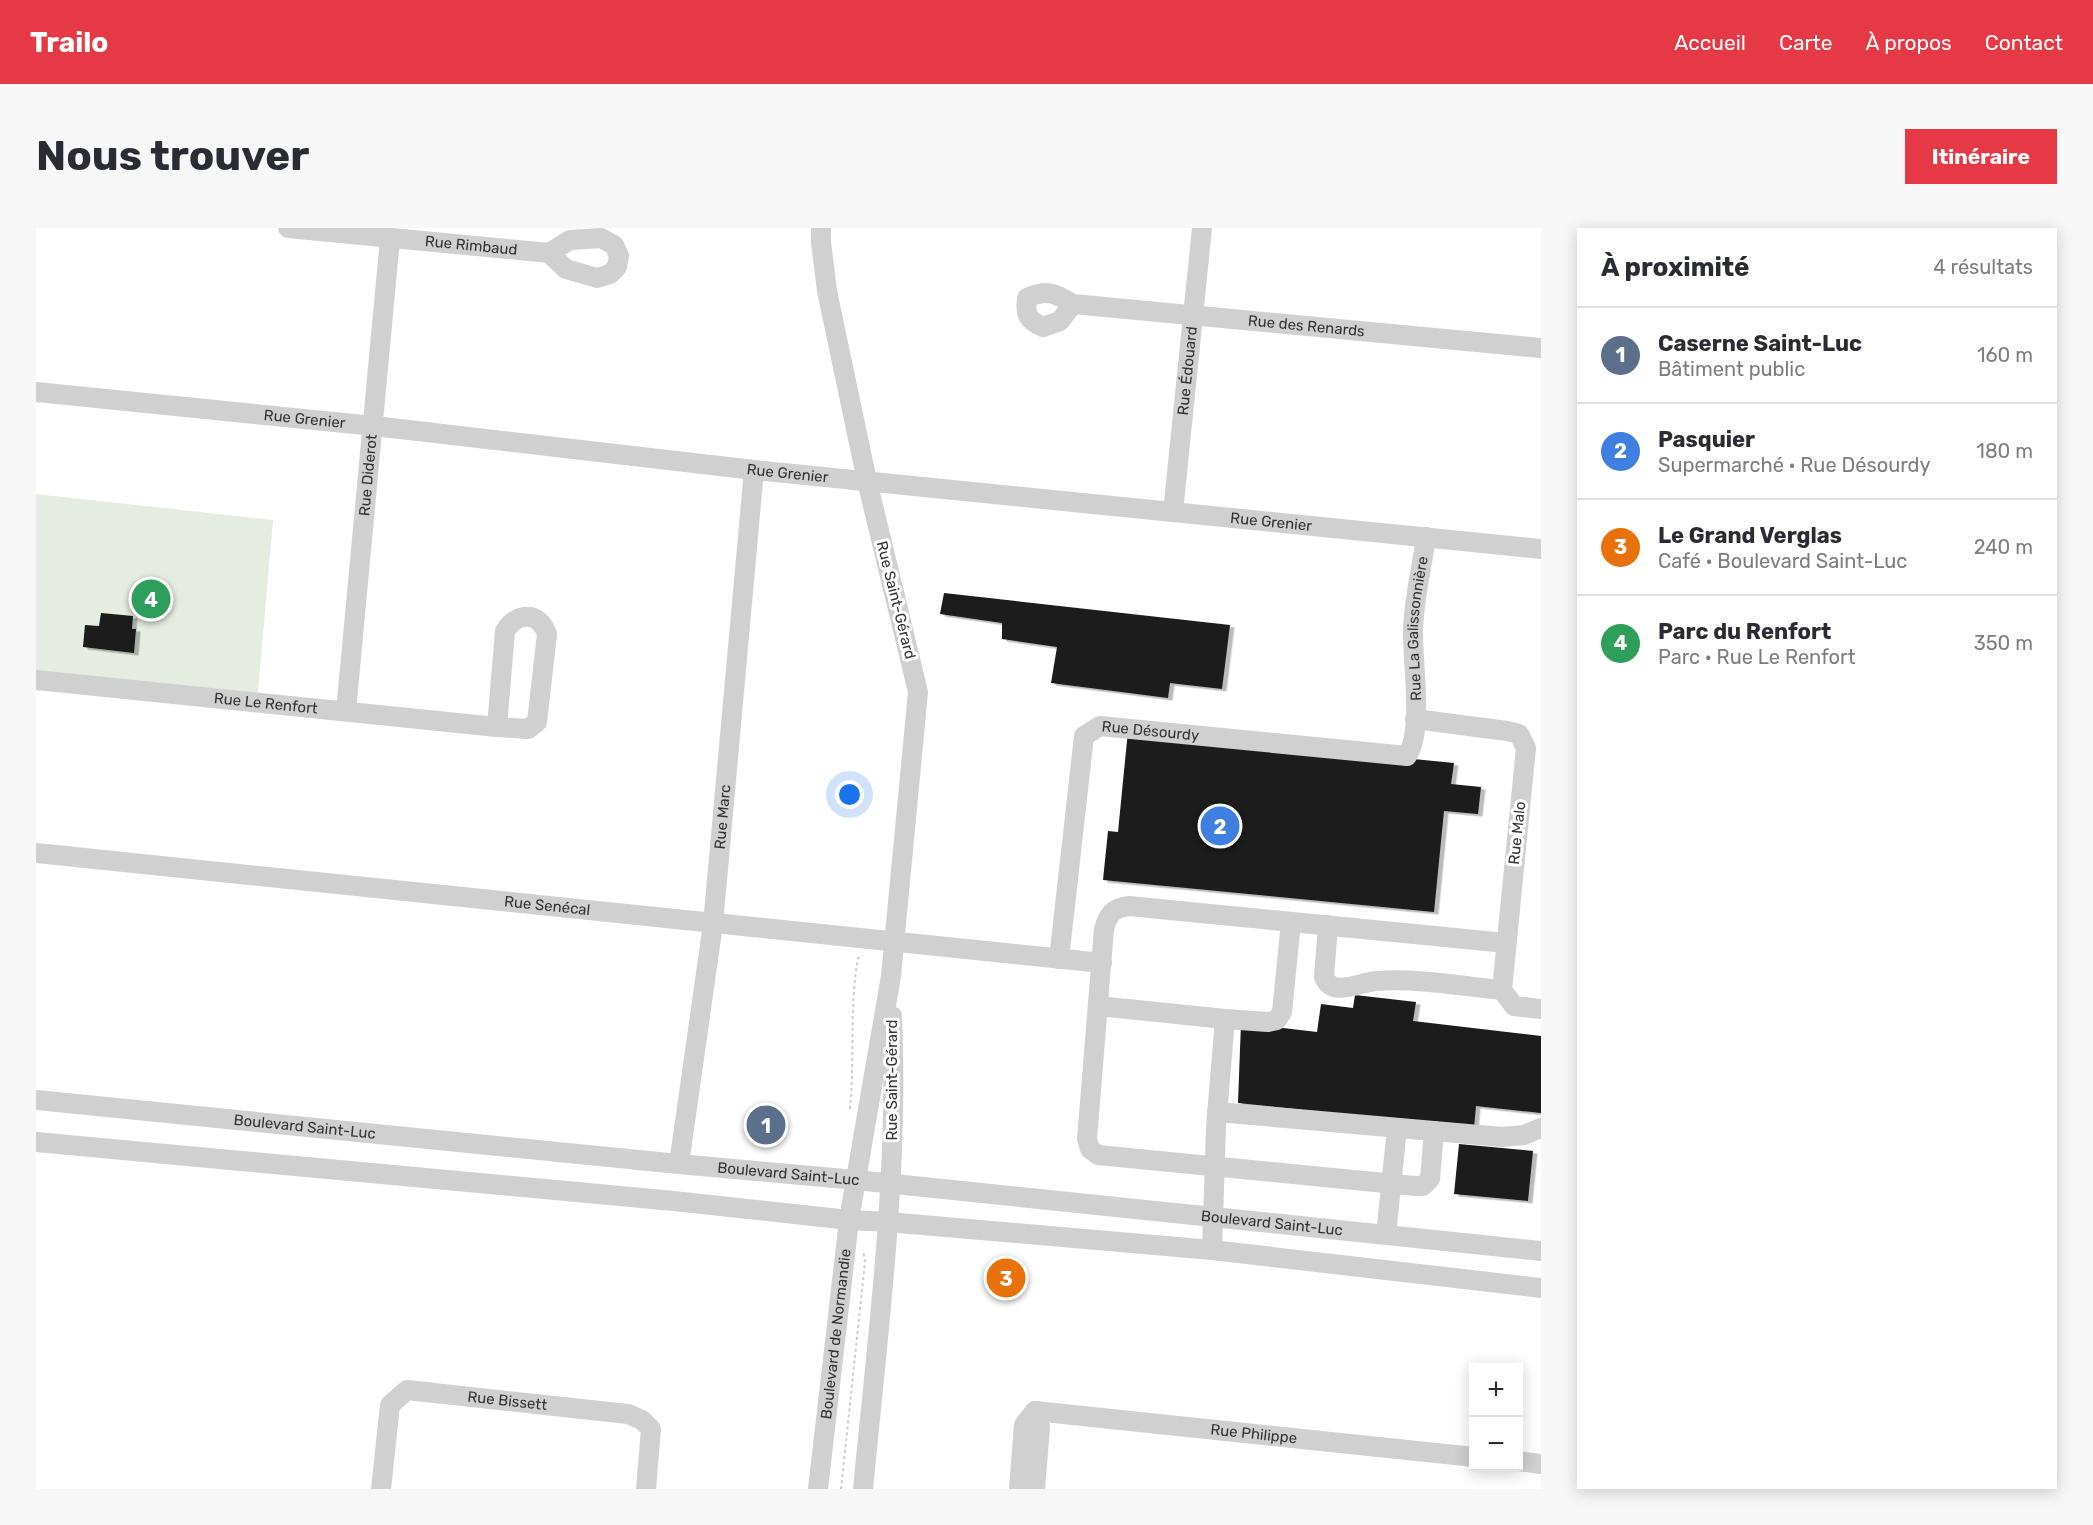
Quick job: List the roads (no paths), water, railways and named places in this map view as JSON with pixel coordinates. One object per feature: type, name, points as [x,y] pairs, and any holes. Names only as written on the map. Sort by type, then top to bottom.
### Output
[{"type":"street","name":"Rue Rimbaud","points":[[288,228],[549,253]]},
{"type":"street","name":"Rue Saint-Gérard","points":[[821,228],[827,291],[867,481],[918,692],[891,976],[856,1180]]},
{"type":"street","name":"Rue Édouard","points":[[1173,512],[1202,228]]},
{"type":"street","name":"Rue Diderot","points":[[346,711],[390,239]]},
{"type":"street","name":"Rue des Renards","points":[[1073,304],[1541,348]]},
{"type":"street","name":"Rue Grenier","points":[[36,392],[374,426],[754,470],[1541,549]]},
{"type":"street","name":"Rue Marc","points":[[679,1164],[713,924],[754,470]]},
{"type":"street","name":"Rue La Galissonnière","points":[[1416,719],[1413,627],[1426,537]]},
{"type":"street","name":"Rue Le Renfort","points":[[36,680],[497,727],[528,729],[537,722],[547,634],[544,624],[536,618],[524,617],[512,621],[505,631],[497,727]]},
{"type":"street","name":"Rue Malo","points":[[1416,719],[1519,734],[1526,748],[1502,990]]},
{"type":"street","name":"Rue Désourdy","points":[[1059,959],[1084,736],[1100,726],[1407,756],[1412,748],[1416,719]]},
{"type":"street","name":"Rue Senécal","points":[[36,853],[1102,963]]},
{"type":"street","points":[[1434,1131],[1430,1179],[1423,1186],[1098,1155],[1090,1149],[1087,1140],[1104,929],[1108,916],[1116,908],[1129,906],[1506,943]]},
{"type":"street","points":[[1098,1005],[1268,1022],[1277,1020],[1282,1012],[1291,922]]},
{"type":"street","points":[[1328,926],[1324,977],[1326,984],[1331,988],[1375,981],[1396,981],[1502,990],[1514,1006],[1541,1009]]},
{"type":"street","name":"Rue Saint-Gérard","points":[[890,1184],[895,1076],[891,976]]},
{"type":"street","points":[[1212,1250],[1217,1112],[1225,1018]]},
{"type":"street","name":"Boulevard Saint-Luc","points":[[36,1100],[856,1180],[1541,1251]]},
{"type":"street","points":[[1217,1112],[1502,1137],[1524,1135],[1541,1128]]},
{"type":"street","points":[[1386,1235],[1397,1128]]},
{"type":"street","points":[[36,1142],[674,1201],[849,1220],[1212,1250],[1541,1288]]},
{"type":"street","name":"Boulevard de Normandie","points":[[818,1489],[849,1220],[856,1180]]},
{"type":"street","points":[[863,1489],[890,1184]]},
{"type":"street","name":"Rue Bissett","points":[[381,1489],[390,1405],[407,1390],[628,1414],[642,1420],[651,1429],[646,1489]]},
{"type":"street","points":[[1018,1489],[1024,1425],[1035,1411]]},
{"type":"street","points":[[1035,1411],[1040,1427],[1035,1489]]},
{"type":"street","name":"Rue Philippe","points":[[1035,1411],[1469,1457]]},
{"type":"street","points":[[1523,1462],[1541,1464]]},
{"type":"place","name":"Parc du Renfort","points":[[151,599]]},
{"type":"place","name":"Pasquier","points":[[1220,826]]},
{"type":"place","name":"Caserne Saint-Luc","points":[[766,1125]]},
{"type":"place","name":"Le Grand Verglas","points":[[1006,1278]]}]
